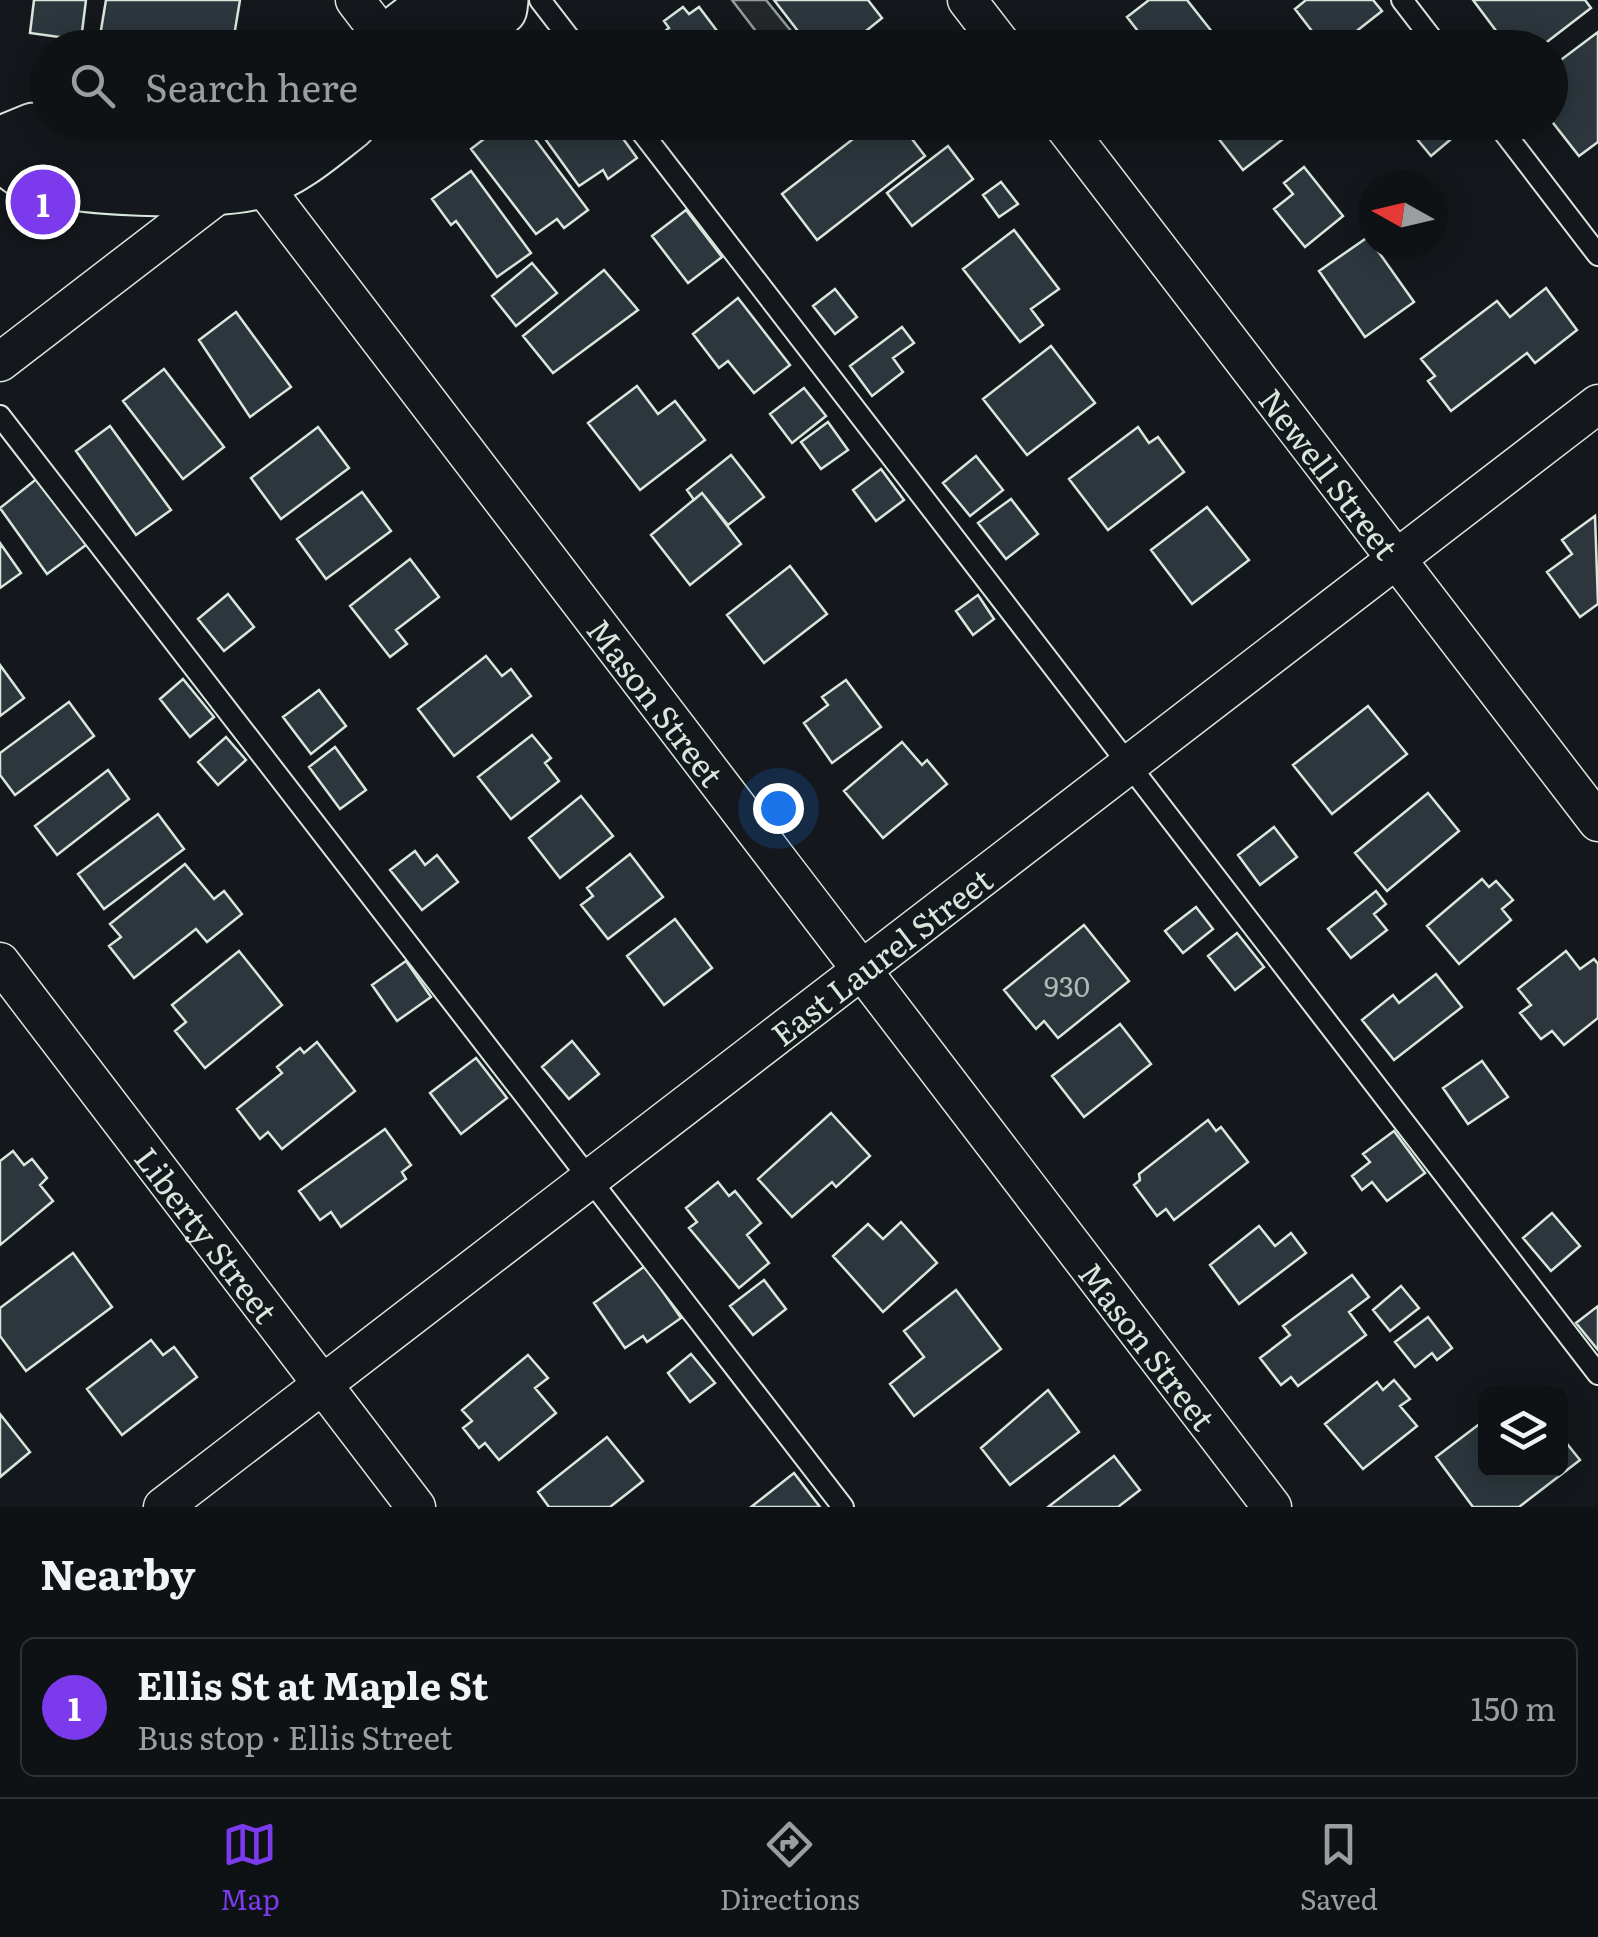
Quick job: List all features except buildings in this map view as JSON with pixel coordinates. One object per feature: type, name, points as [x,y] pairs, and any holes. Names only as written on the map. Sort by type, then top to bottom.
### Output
[{"type":"main road","points":[[374,30],[442,0]]},
{"type":"main road","points":[[471,30],[500,8],[500,0]]},
{"type":"main road","points":[[0,148],[26,172],[129,187],[255,156],[313,150],[326,140]]},
{"type":"street","points":[[967,0],[990,30]]},
{"type":"street","name":"Newell Street","points":[[1075,140],[1598,822]]},
{"type":"street","points":[[0,362],[255,156]]},
{"type":"street","name":"Mason Street","points":[[255,156],[861,970],[1272,1507]]},
{"type":"street","name":"East Laurel Street","points":[[163,1507],[1598,404]]},
{"type":"street","name":"Liberty Street","points":[[0,962],[416,1507]]},
{"type":"lane","points":[[540,0],[563,30]]},
{"type":"lane","points":[[1402,0],[1424,30]]},
{"type":"lane","points":[[648,140],[1598,1374]]},
{"type":"lane","points":[[1510,140],[1598,255]]},
{"type":"lane","points":[[0,416],[843,1507]]},
{"type":"shaded area","points":[[732,0],[766,0],[790,30],[755,30]]},
{"type":"place","name":"Ellis St at Maple St","points":[[43,202]]}]
